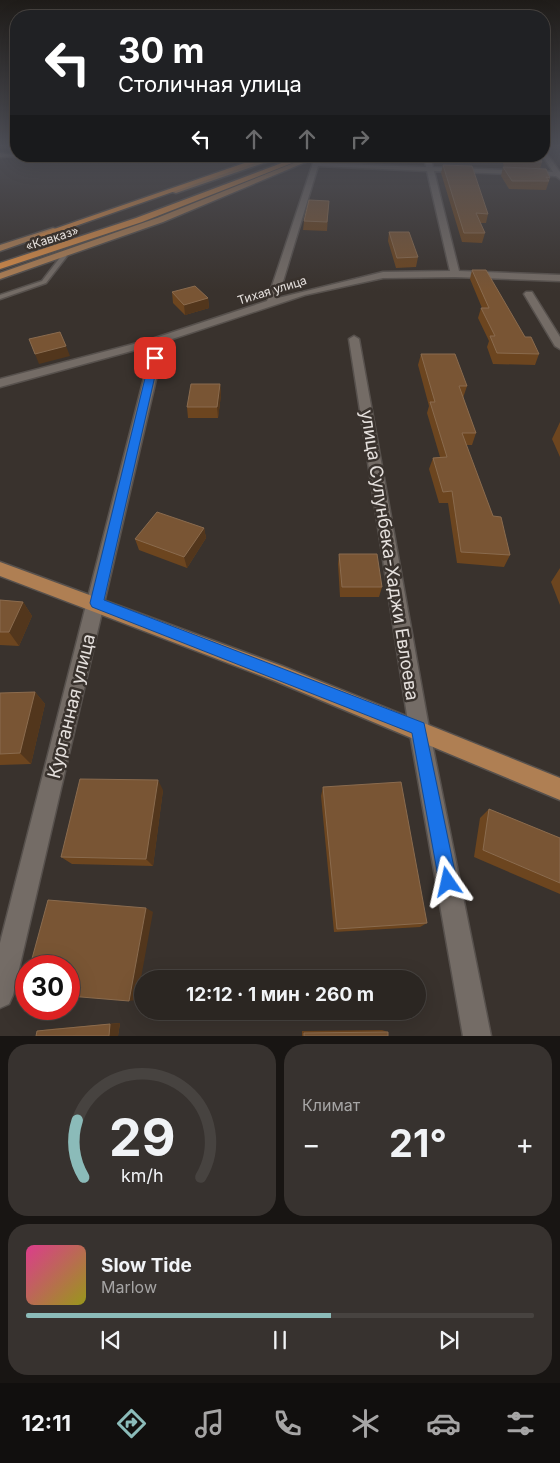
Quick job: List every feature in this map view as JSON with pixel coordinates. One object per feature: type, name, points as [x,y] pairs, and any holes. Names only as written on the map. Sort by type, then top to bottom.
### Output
[{"type":"highway","points":[[38,236],[157,194]]},
{"type":"highway","name":"«Кавказ»","points":[[0,256],[186,194]]},
{"type":"highway","name":"«Кавказ»","points":[[0,266],[139,220],[206,194]]},
{"type":"main road","points":[[0,248],[165,194]]},
{"type":"main road","points":[[0,276],[64,256],[231,194]]},
{"type":"main road","points":[[0,569],[97,603],[419,728],[560,789]]},
{"type":"street","points":[[272,301],[305,194]]},
{"type":"street","points":[[435,194],[455,274]]},
{"type":"street","name":"Тихая улица","points":[[0,383],[153,342],[272,301],[384,275],[455,274],[560,278]]},
{"type":"street","points":[[529,294],[560,346]]},
{"type":"street","name":"улица Сулунбека-Хаджи Евлоева","points":[[354,339],[419,728],[477,1036]]},
{"type":"street","name":"Курганная улица","points":[[0,995],[97,603],[155,358]]},
{"type":"lane","points":[[0,297],[44,282],[64,256]]},
{"type":"building","points":[[452,194],[481,194],[488,214],[476,213],[485,233],[464,233]]},
{"type":"building","points":[[309,200],[329,201],[327,222],[304,221]]},
{"type":"building","points":[[389,232],[409,232],[418,257],[397,258]]},
{"type":"building","points":[[472,270],[486,270],[525,337],[531,337],[539,354],[497,353],[490,336],[495,336],[481,308],[489,308]]},
{"type":"building","points":[[195,286],[208,298],[184,305],[172,292]]},
{"type":"building","points":[[60,332],[66,346],[35,354],[29,339]]},
{"type":"building","points":[[421,354],[455,354],[467,386],[459,386],[476,433],[462,433],[493,516],[501,517],[510,555],[461,552],[452,491],[443,492],[433,458],[447,457],[430,402],[435,402]]},
{"type":"building","points":[[191,384],[220,384],[217,407],[187,407]]},
{"type":"building","points":[[157,512],[204,528],[184,557],[135,539]]},
{"type":"building","points":[[339,554],[377,554],[382,587],[342,587]]},
{"type":"building","points":[[0,600],[23,602],[9,632],[0,632]]},
{"type":"building","points":[[35,692],[20,753],[0,754],[0,693]]},
{"type":"building","points":[[80,779],[158,780],[146,859],[61,857]]},
{"type":"building","points":[[401,782],[427,923],[337,929],[323,787]]},
{"type":"building","points":[[489,809],[560,838],[560,883],[483,850]]},
{"type":"building","points":[[48,900],[146,908],[129,1001],[80,997],[80,955],[33,955]]},
{"type":"building","points":[[110,1024],[109,1036],[36,1036],[37,1031]]},
{"type":"building","points":[[388,1032],[388,1036],[304,1036],[304,1033]]},
{"type":"route","points":[[155,358],[97,603],[419,728],[448,882]]}]
